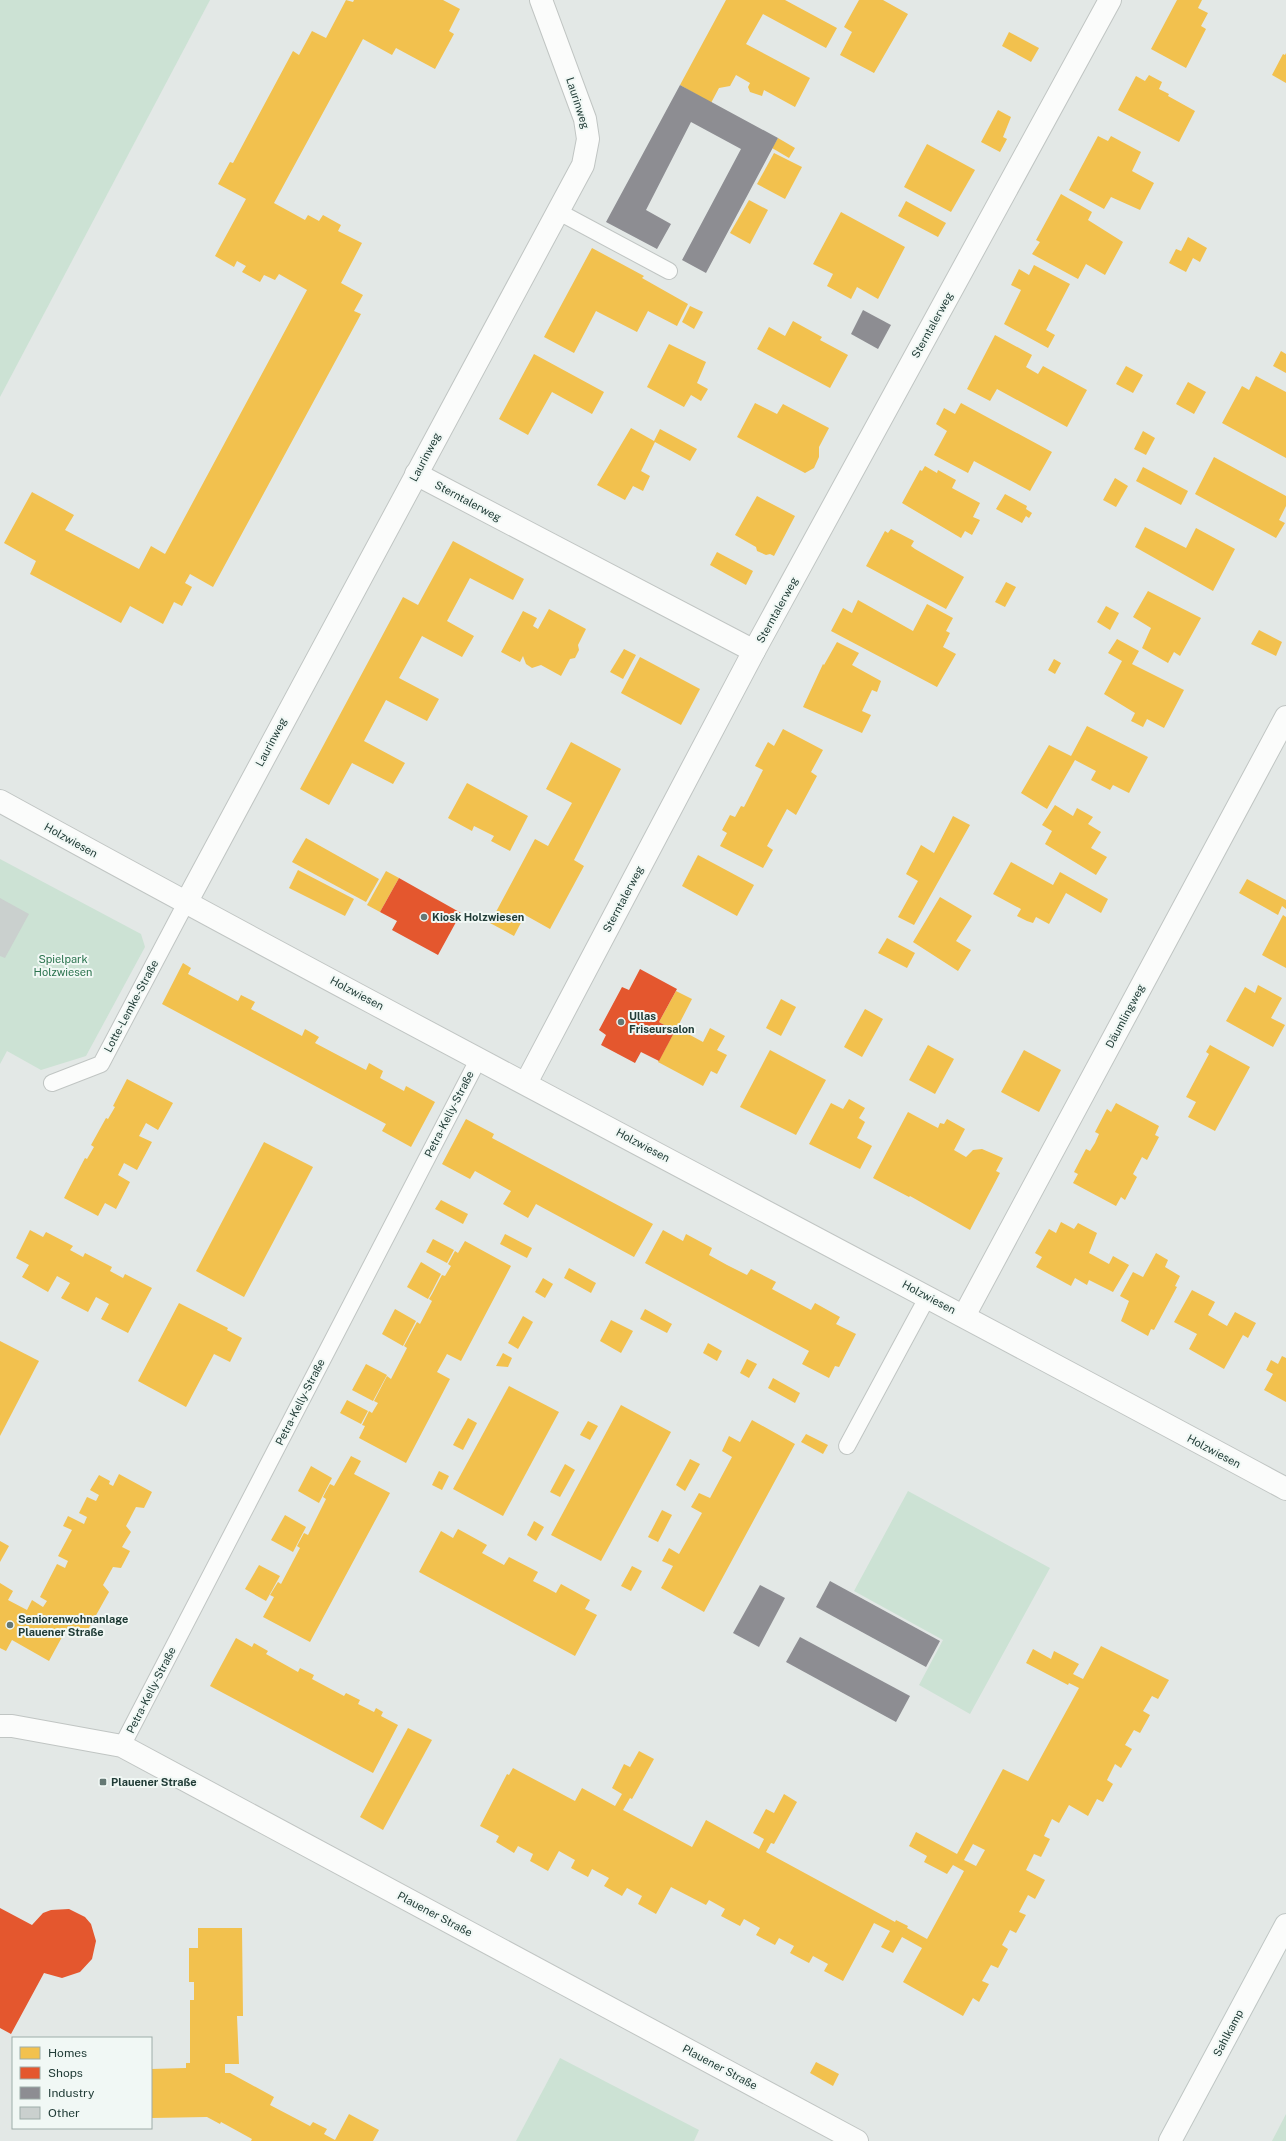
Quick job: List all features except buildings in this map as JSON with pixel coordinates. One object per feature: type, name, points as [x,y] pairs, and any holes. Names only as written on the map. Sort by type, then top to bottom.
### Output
[{"type":"street","name":"Laurinweg","points":[[186,903],[583,165],[588,139],[585,119],[541,0]]},
{"type":"street","name":"Sterntalerweg","points":[[526,1083],[754,651],[1110,0]]},
{"type":"street","name":"Sterntalerweg","points":[[416,474],[754,651]]},
{"type":"street","name":"Däumlingweg","points":[[964,1316],[1286,717]]},
{"type":"street","name":"Holzwiesen","points":[[0,801],[186,903],[928,1296],[1286,1489]]},
{"type":"street","name":"Plauener Straße","points":[[0,1726],[12,1726],[122,1746],[857,2141]]},
{"type":"street","name":"Sahlkamp","points":[[1170,2141],[1286,1925]]},
{"type":"lane","points":[[558,211],[669,271]]},
{"type":"lane","name":"Lotte-Lemke-Straße","points":[[52,1083],[101,1064],[186,903]]},
{"type":"lane","name":"Petra-Kelly-Straße","points":[[122,1746],[479,1058]]},
{"type":"lane","points":[[847,1446],[928,1296]]},
{"type":"green space","points":[[0,0],[210,0],[0,397]]},
{"type":"green space","name":"Spielpark Holzwiesen","points":[[0,859],[141,934],[145,947],[86,1056],[41,1070],[7,1051],[0,1064]]},
{"type":"green space","points":[[908,1491],[1050,1568],[970,1714],[919,1685],[943,1640],[854,1591]]},
{"type":"green space","points":[[560,2058],[699,2130],[694,2141],[516,2141]]},
{"type":"green space","points":[[1286,2114],[1286,2141],[1272,2141]]},
{"type":"place","name":"Kiosk Holzwiesen","points":[[424,917]]},
{"type":"place","name":"Ullas Friseursalon","points":[[621,1022]]},
{"type":"place","name":"Seniorenwohnanlage Plauener Straße","points":[[10,1625]]},
{"type":"place","name":"Plauener Straße","points":[[103,1782]]}]
